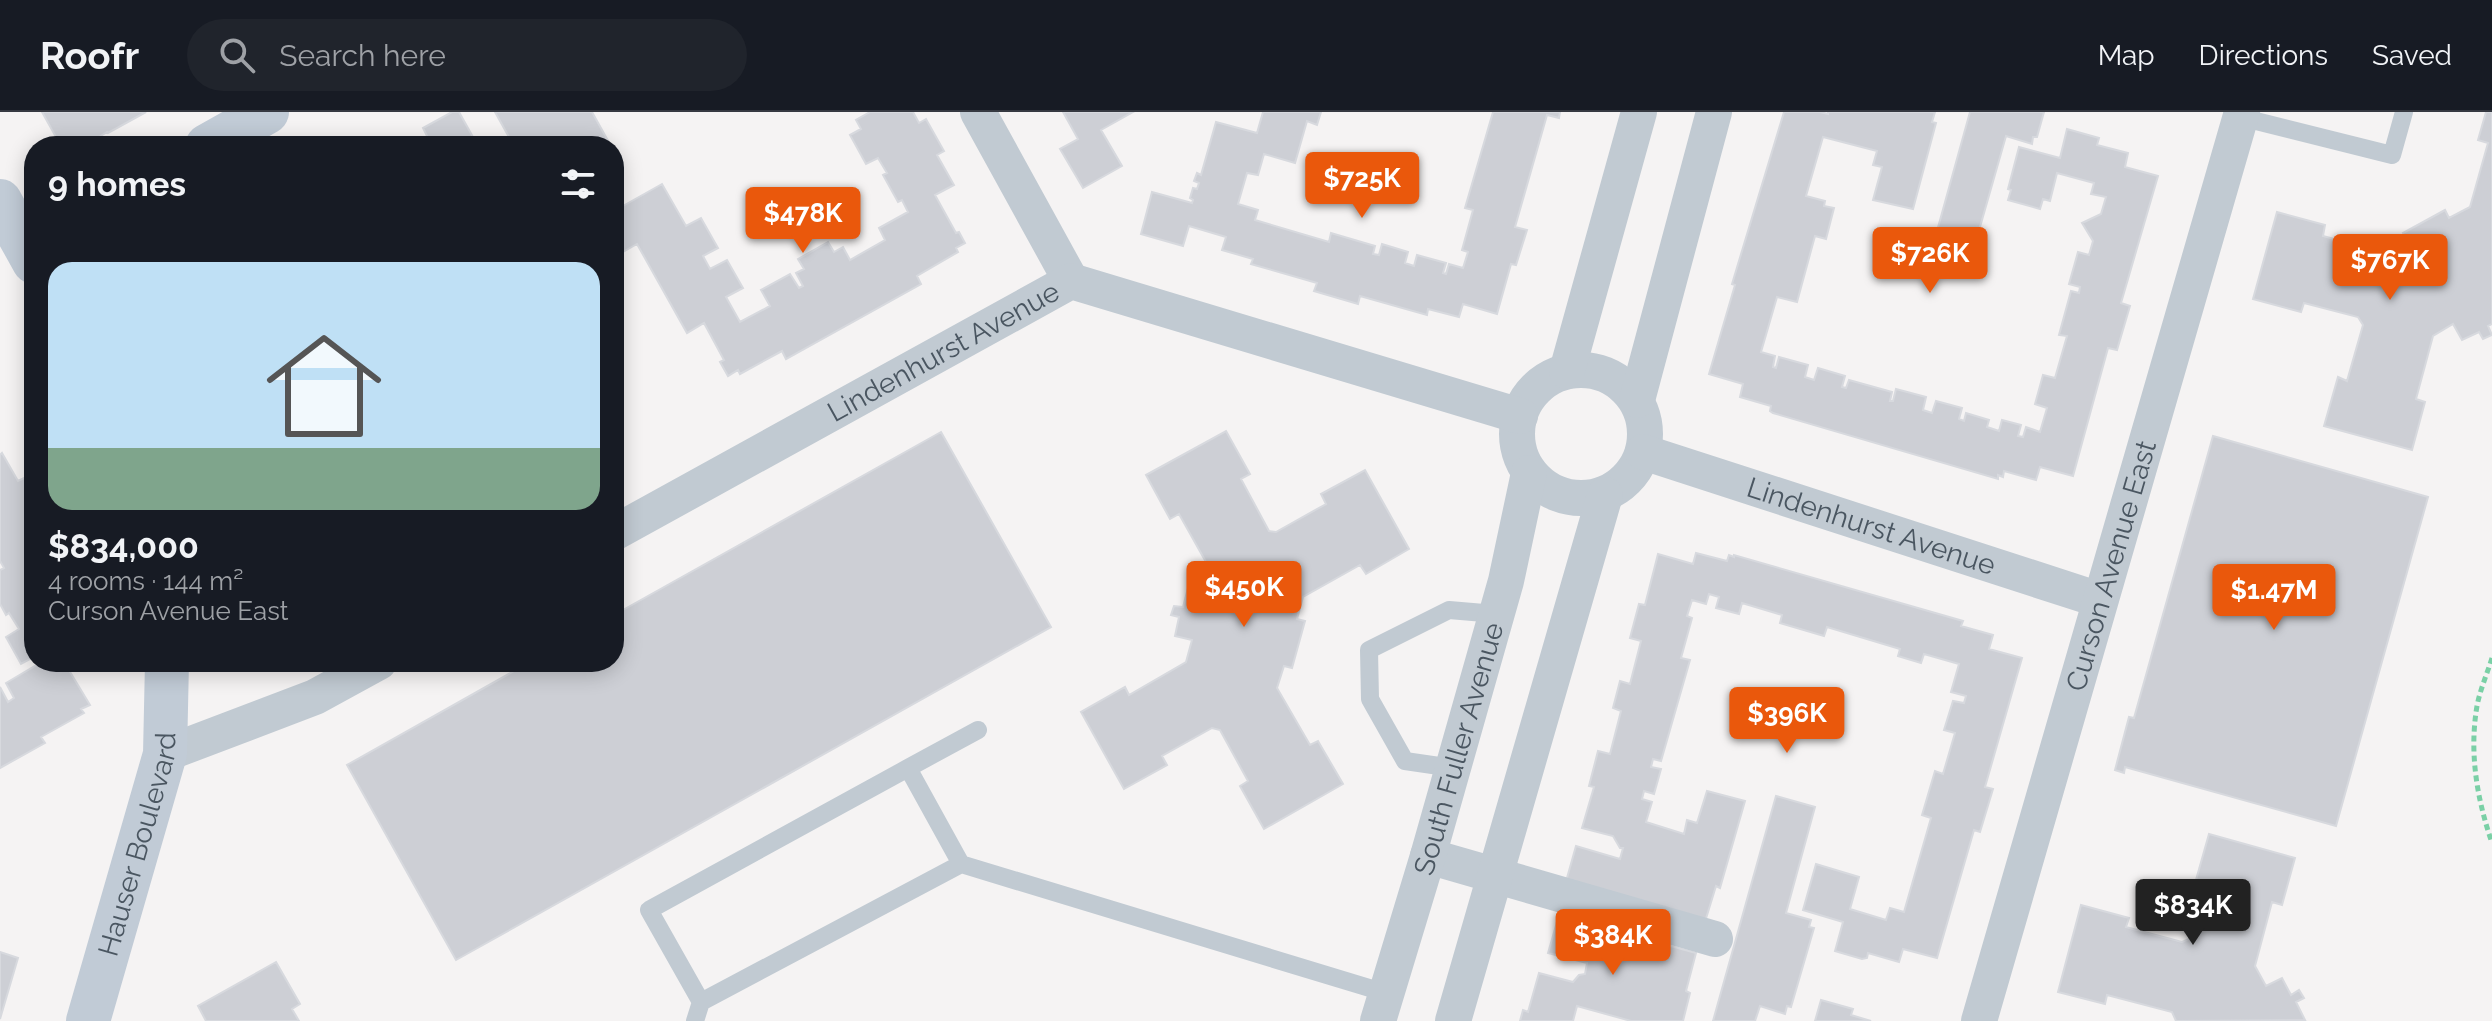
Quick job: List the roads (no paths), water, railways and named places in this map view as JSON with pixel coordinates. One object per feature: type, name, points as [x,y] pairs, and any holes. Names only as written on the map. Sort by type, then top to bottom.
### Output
[{"type":"street","points":[[225,136],[267,112]]},
{"type":"street","points":[[978,112],[1071,281]]},
{"type":"street","points":[[1567,371],[1639,112]]},
{"type":"street","points":[[1637,400],[1714,112]]},
{"type":"street","name":"Curson Avenue East","points":[[1979,1021],[2241,115]]},
{"type":"street","points":[[0,201],[24,254]]},
{"type":"street","name":"Lindenhurst Avenue","points":[[624,527],[1071,281],[1520,416]]},
{"type":"street","points":[[1584,369],[1602,373],[1622,383],[1637,400],[1646,421],[1643,452],[1638,465],[1624,483],[1605,495],[1582,499],[1560,495],[1543,487],[1529,473],[1517,439],[1520,416],[1525,402],[1550,377],[1584,369]]},
{"type":"street","name":"Lindenhurst Avenue","points":[[1643,452],[2100,600]]},
{"type":"street","name":"South Fuller Avenue","points":[[1382,1007],[1506,581],[1529,473]]},
{"type":"street","points":[[1453,1021],[1605,495]]},
{"type":"street","name":"Hauser Boulevard","points":[[88,1021],[165,754],[167,672]]},
{"type":"street","points":[[165,754],[315,697],[361,672]]},
{"type":"street","points":[[1428,856],[1715,939]]},
{"type":"lane","points":[[2241,115],[2392,155],[2404,112]]},
{"type":"lane","points":[[1453,768],[1405,761],[1370,699],[1369,650],[1449,610],[1496,614]]},
{"type":"lane","points":[[701,1002],[649,910],[978,730]]},
{"type":"lane","points":[[908,768],[961,864],[1382,1007]]},
{"type":"lane","points":[[695,1021],[701,1002],[961,864]]}]
